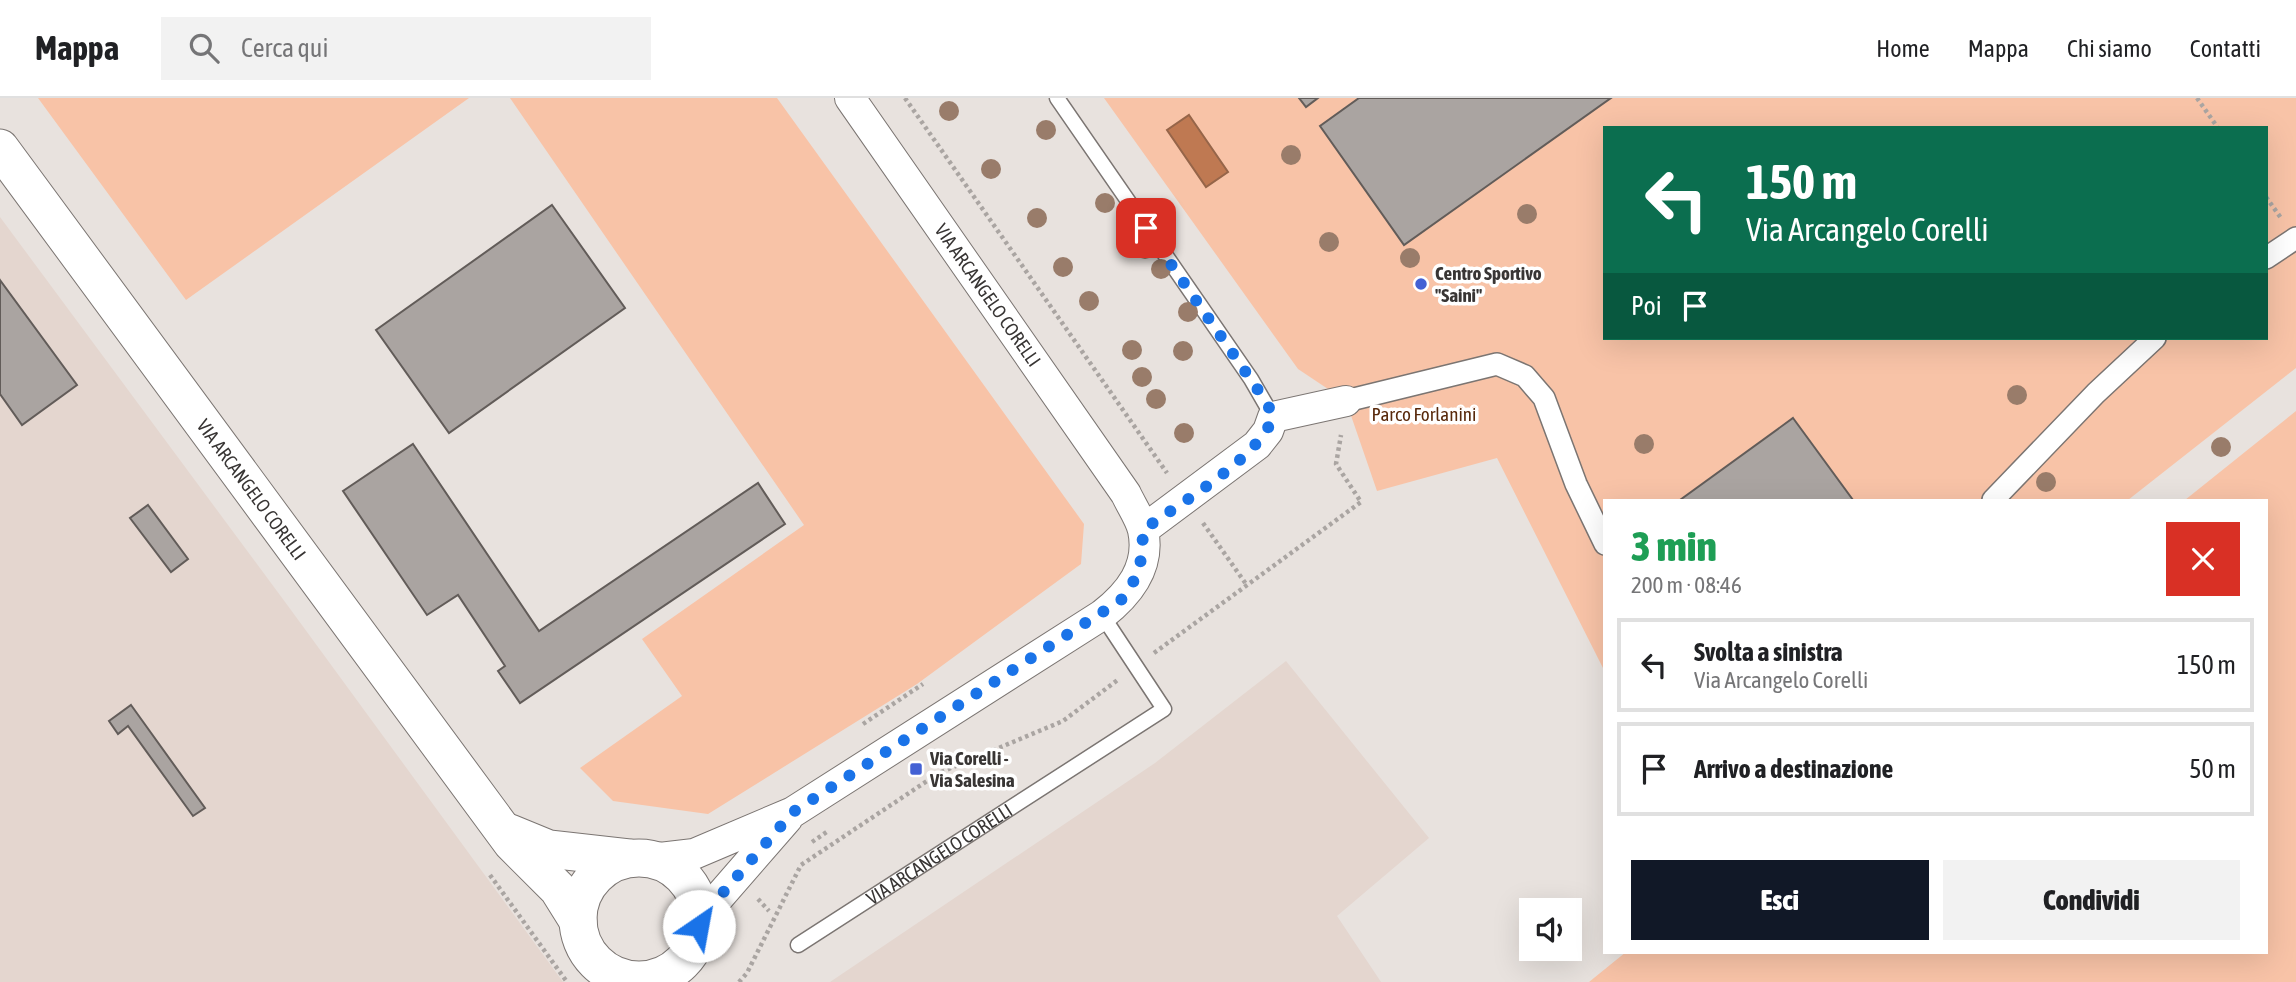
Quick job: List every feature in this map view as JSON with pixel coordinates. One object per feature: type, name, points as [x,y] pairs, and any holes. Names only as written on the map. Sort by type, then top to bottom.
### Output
[{"type":"street","name":"VIA ARCANGELO CORELLI","points":[[503,829],[530,844],[549,849],[640,859],[694,854],[793,812],[1102,615],[1121,600],[1135,582],[1142,564],[1143,530],[1126,494],[850,98]]},
{"type":"street","name":"VIA ARCANGELO CORELLI","points":[[0,148],[523,856],[558,889],[578,921]]},
{"type":"street","points":[[2268,257],[2296,238]]},
{"type":"street","points":[[1994,499],[2096,393],[2153,340]]},
{"type":"street","points":[[1143,530],[1257,445],[1268,431],[1273,417],[1497,365],[1525,376],[1544,398],[1576,484],[1603,540]]},
{"type":"street","name":"VIA ARCANGELO CORELLI","points":[[700,919],[793,812]]},
{"type":"street","points":[[640,859],[665,864],[684,877],[695,897],[700,919],[687,968],[679,966],[659,977],[644,980],[622,980],[607,972],[590,957],[582,943],[578,921],[581,899],[592,879],[610,864],[640,859]]},
{"type":"lane","points":[[1057,98],[1251,379],[1273,417]]},
{"type":"lane","name":"VIA ARCANGELO CORELLI","points":[[798,945],[1164,709],[1102,615]]},
{"type":"path","points":[[905,98],[1158,460]]},
{"type":"path","points":[[2197,98],[2217,126]]},
{"type":"path","points":[[738,982],[747,973],[802,866],[939,773],[1063,721],[1245,584],[1361,502],[1336,464],[1346,401]]},
{"type":"path","points":[[1203,524],[1245,584]]},
{"type":"path","points":[[863,724],[923,684]]},
{"type":"shaded area","points":[[1189,115],[1228,172],[1206,187],[1167,130]]},
{"type":"shaded area","points":[[0,217],[288,606],[563,982],[0,982]]},
{"type":"shaded area","points":[[1286,661],[1429,838],[1337,916],[1381,982],[830,982],[1155,763]]},
{"type":"green space","points":[[38,98],[469,98],[186,300]]},
{"type":"green space","points":[[510,98],[777,98],[1084,524],[1081,564],[917,684],[708,814],[613,801],[580,768],[682,696],[642,639],[804,525]]},
{"type":"green space","name":"Centro Sportivo \"Saini\"","points":[[1104,98],[2296,98],[2296,368],[2129,499],[1603,499],[1603,668],[1497,458],[1377,491],[1346,401],[1298,369]]},
{"type":"green space","points":[[2296,411],[2296,982],[1589,982],[1624,954],[2268,954],[2268,499],[2186,499]]},
{"type":"building","points":[[1299,98],[1318,98],[1306,107]]},
{"type":"building","points":[[1359,98],[1611,98],[1404,245],[1320,126]]},
{"type":"building","points":[[552,205],[625,308],[449,433],[376,330]]},
{"type":"building","points":[[0,280],[77,385],[22,425],[0,394]]},
{"type":"building","points":[[1793,418],[1852,499],[1681,499]]},
{"type":"building","points":[[413,444],[539,631],[758,483],[785,524],[520,703],[498,671],[505,666],[458,595],[427,615],[343,491]]},
{"type":"building","points":[[148,505],[188,559],[171,572],[130,518]]},
{"type":"building","points":[[131,705],[205,808],[193,816],[128,726],[118,734],[109,721]]},
{"type":"place","name":"Centro Sportivo \"Saini\"","points":[[1421,284]]},
{"type":"place","name":"Via Corelli - Via Salesina","points":[[916,769]]},
{"type":"route","points":[[699,926],[700,919],[793,812],[1102,615],[1121,600],[1135,582],[1142,564],[1143,530],[1241,459],[1268,431],[1273,417],[1267,403],[1146,228]]},
{"type":"park label","name":"Parco Forlanini","points":[[1424,414]]}]
